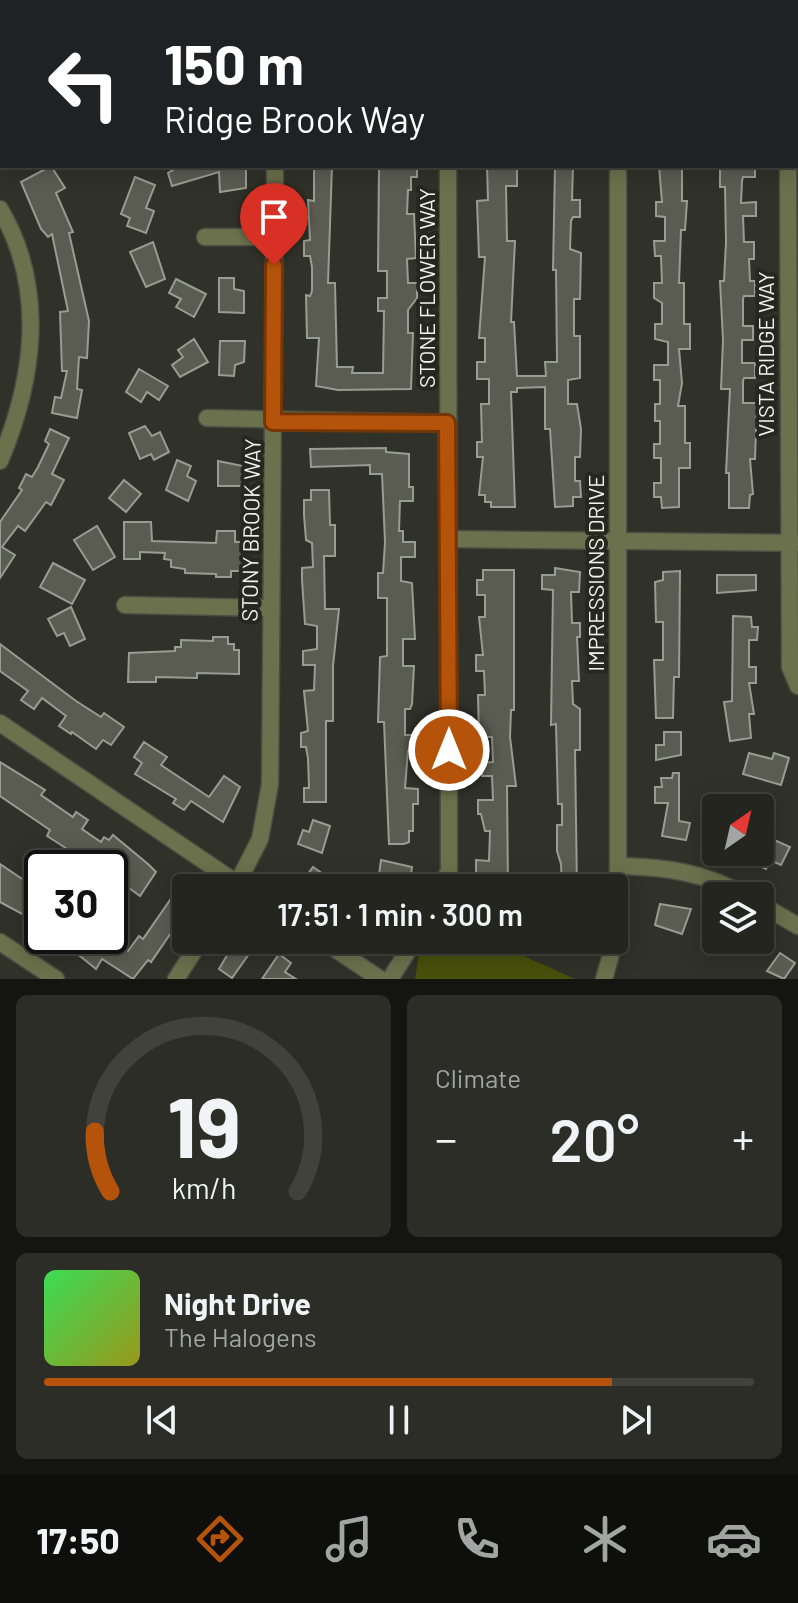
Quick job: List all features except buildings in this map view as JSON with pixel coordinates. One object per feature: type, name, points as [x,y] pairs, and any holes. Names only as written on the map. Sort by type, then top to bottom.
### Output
[{"type":"street","name":"STONY BROOK WAY","points":[[245,874],[260,839],[270,784],[275,168]]},
{"type":"street","name":"STONE FLOWER WAY","points":[[447,874],[448,168]]},
{"type":"street","name":"IMPRESSIONS DRIVE","points":[[604,979],[615,940],[618,866],[618,168]]},
{"type":"street","name":"VISTA RIDGE WAY","points":[[788,168],[793,351],[790,667],[798,686]]},
{"type":"street","points":[[0,209],[23,270],[30,316],[30,364],[17,417],[0,461]]},
{"type":"street","points":[[205,237],[274,237]]},
{"type":"street","points":[[207,418],[273,422],[447,423]]},
{"type":"street","points":[[450,539],[792,542]]},
{"type":"street","points":[[125,605],[270,608]]},
{"type":"street","points":[[0,723],[220,874]]},
{"type":"street","points":[[618,866],[664,867],[698,873],[717,882]]},
{"type":"street","points":[[774,912],[798,926]]},
{"type":"street","points":[[0,942],[56,979]]},
{"type":"street","points":[[176,979],[192,954]]},
{"type":"street","points":[[343,954],[380,979]]},
{"type":"street","points":[[390,979],[406,954]]},
{"type":"green space","points":[[419,954],[519,954],[575,979],[415,979]]},
{"type":"route","points":[[274,265],[273,422],[447,423],[449,750]]}]
